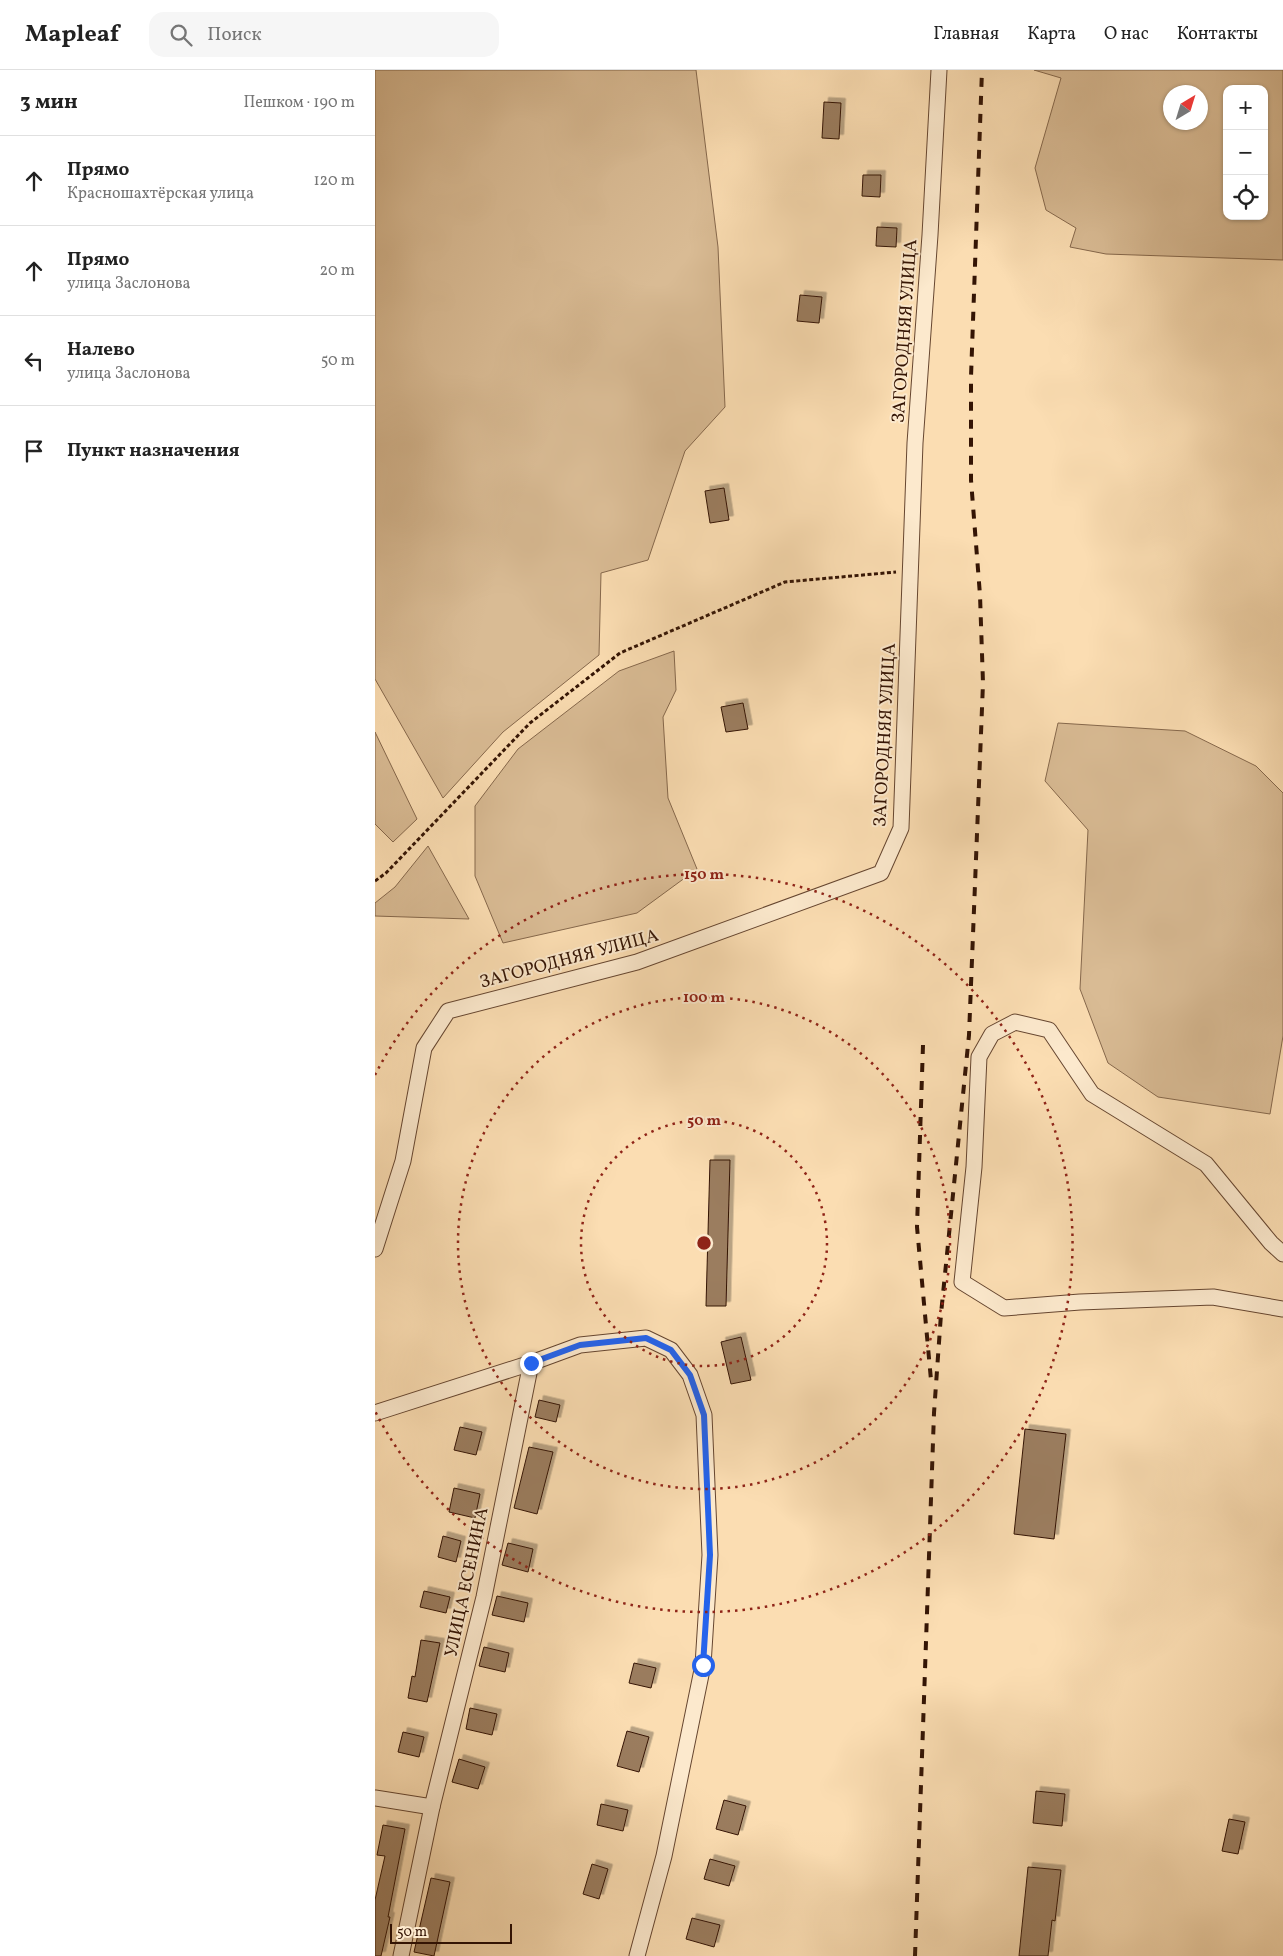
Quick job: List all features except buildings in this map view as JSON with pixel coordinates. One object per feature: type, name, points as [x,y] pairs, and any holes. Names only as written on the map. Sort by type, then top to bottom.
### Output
[{"type":"street","name":"ЗАГОРОДНЯЯ УЛИЦА","points":[[375,1249],[403,1161],[424,1048],[448,1011],[637,962],[881,873],[901,828],[915,444],[930,234],[939,70]]},
{"type":"street","points":[[1283,1254],[1271,1243],[1206,1164],[1092,1094],[1049,1030],[1015,1022],[992,1034],[979,1057],[974,1167],[962,1282],[1004,1308],[1079,1302],[1213,1297],[1283,1309]]},
{"type":"street","points":[[376,1408],[531,1363],[580,1345],[646,1338],[671,1350],[690,1375],[704,1415],[710,1555],[703,1665],[664,1856],[637,1956]]},
{"type":"street","name":"УЛИЦА ЕСЕНИНА","points":[[401,1956],[433,1807],[484,1597],[531,1363]]},
{"type":"street","points":[[375,1798],[433,1807]]},
{"type":"path","points":[[375,881],[386,873],[530,723],[620,653],[785,582],[910,571]]},
{"type":"shaded area","points":[[375,70],[696,70],[718,247],[725,407],[685,451],[648,560],[601,573],[599,655],[503,732],[443,798],[375,679]]},
{"type":"shaded area","points":[[1034,70],[1283,70],[1283,260],[1106,254],[1070,247],[1076,228],[1046,210],[1035,168],[1061,78]]},
{"type":"shaded area","points":[[674,651],[676,690],[663,717],[668,798],[697,869],[637,913],[503,943],[475,876],[475,806],[518,749],[619,671]]},
{"type":"shaded area","points":[[1058,723],[1185,731],[1256,766],[1283,793],[1283,1036],[1270,1114],[1158,1097],[1108,1063],[1080,989],[1088,830],[1045,781]]},
{"type":"shaded area","points":[[375,732],[417,819],[393,842],[375,824]]},
{"type":"shaded area","points":[[428,846],[469,919],[375,916],[375,903],[395,887]]},
{"type":"railway","points":[[915,1956],[934,1413],[941,1314],[969,1035],[983,683],[980,595],[971,480],[971,377],[982,70]]},
{"type":"railway","points":[[923,1045],[917,1227],[931,1380]]},
{"type":"route","points":[[531,1363],[580,1345],[646,1338],[671,1350],[690,1375],[704,1415],[710,1555],[703,1665]]}]
